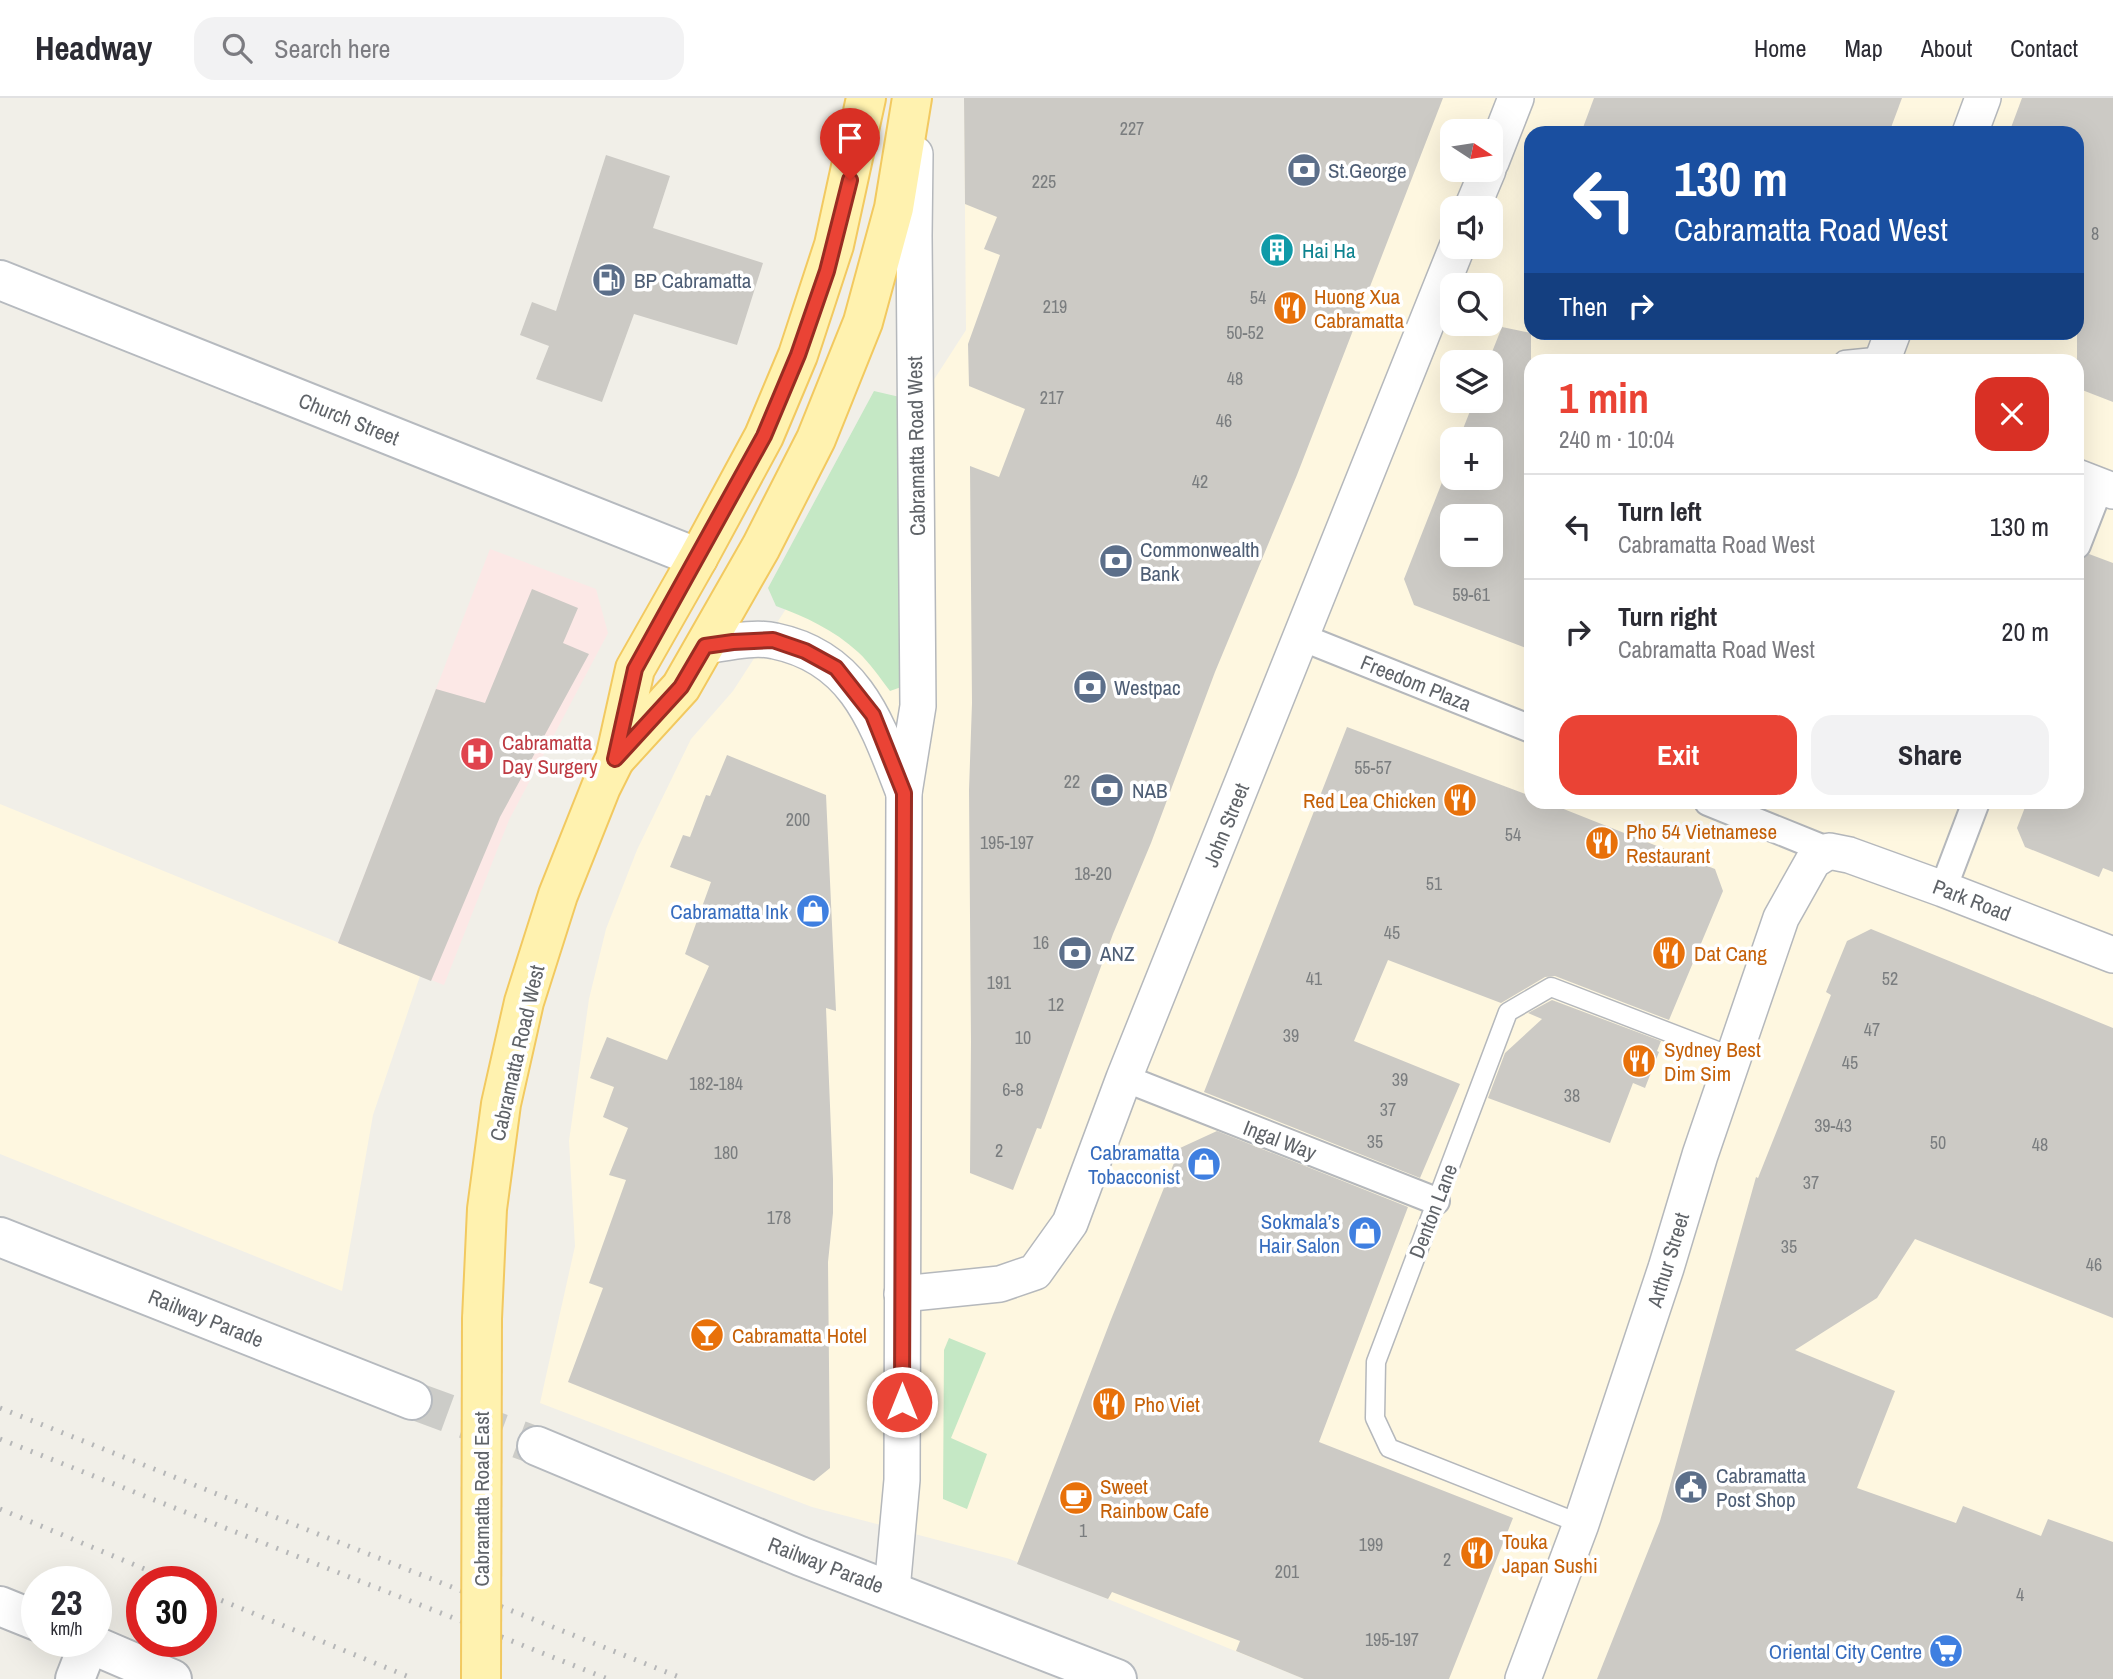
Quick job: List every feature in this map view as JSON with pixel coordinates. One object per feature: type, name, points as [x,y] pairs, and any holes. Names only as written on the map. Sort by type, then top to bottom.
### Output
[{"type":"main road","name":"Cabramatta Road West","points":[[482,1318],[487,1209],[492,1170],[501,1104],[524,1002],[558,895],[615,759],[635,669],[764,436],[798,355],[834,245],[866,98]]},
{"type":"main road","name":"Cabramatta Road West","points":[[615,759],[681,687],[761,547],[816,439],[863,322],[894,208],[914,98]]},
{"type":"main road","name":"Church Street","points":[[0,280],[698,558]]},
{"type":"main road","name":"Railway Parade","points":[[0,1237],[412,1400]]},
{"type":"main road","name":"Cabramatta Road East","points":[[481,1679],[482,1318]]},
{"type":"main road","name":"Railway Parade","points":[[537,1446],[800,1556],[1117,1679]]},
{"type":"main road","points":[[0,1606],[21,1615]]},
{"type":"main road","points":[[112,1653],[172,1679]]},
{"type":"main road","points":[[75,1679],[82,1657]]},
{"type":"street","name":"Cabramatta Road West","points":[[892,1590],[902,1497],[904,793],[918,706],[914,98]]},
{"type":"street","points":[[1503,131],[1516,98]]},
{"type":"street","points":[[1973,126],[1983,98]]},
{"type":"street","name":"John Street","points":[[902,1294],[1000,1284],[1035,1272],[1070,1223],[1124,1079],[1452,259]]},
{"type":"street","points":[[2084,524],[2097,485]]},
{"type":"street","name":"Freedom Plaza","points":[[1301,637],[1524,727]]},
{"type":"street","name":"Cabramatta Road West","points":[[705,646],[773,640],[805,651],[836,668],[873,715],[904,793]]},
{"type":"street","points":[[1725,809],[1829,851]]},
{"type":"street","points":[[1943,889],[1973,809]]},
{"type":"street","name":"Park Road","points":[[1829,851],[1849,855],[1943,889],[2113,955]]},
{"type":"street","name":"Arthur Street","points":[[1522,1679],[1581,1524],[1666,1268],[1700,1155],[1781,918],[1813,861],[1829,851]]},
{"type":"street","name":"Ingal Way","points":[[1124,1079],[1436,1201]]},
{"type":"lane","name":"Denton Lane","points":[[1581,1524],[1389,1448],[1375,1418],[1376,1362],[1508,1012],[1551,987],[1733,1057]]},
{"type":"shaded area","points":[[964,98],[2113,98],[2113,1679],[1304,1679],[1010,1559],[812,1507],[540,1403],[575,1246],[569,1141],[589,999],[606,929],[637,850],[691,739],[733,691],[966,330]]},
{"type":"shaded area","name":"Cabramatta Day Surgery","points":[[490,549],[596,589],[608,633],[509,820],[444,985],[338,943]]},
{"type":"shaded area","points":[[0,804],[420,976],[373,1115],[342,1291],[0,1154]]},
{"type":"green space","points":[[874,391],[904,398],[907,685],[890,691],[867,661],[849,644],[819,625],[776,606],[768,588]]},
{"type":"green space","points":[[949,1338],[986,1353],[951,1438],[987,1454],[967,1509],[943,1499],[944,1350]]},
{"type":"building","points":[[964,98],[1443,98],[1297,475],[1215,672],[1041,1129],[1037,1128],[1013,1190],[970,1173],[970,466],[999,477],[1025,409],[969,386],[968,344],[1000,255],[984,249],[997,217],[965,204]]},
{"type":"building","points":[[1594,98],[1902,98],[1892,126],[1584,126]]},
{"type":"building","points":[[2022,98],[2113,98],[2113,402],[2084,391],[2084,354],[2077,354],[2077,340],[2084,340],[2084,126],[2012,126]]},
{"type":"building","points":[[606,155],[670,176],[653,228],[763,263],[737,345],[634,314],[602,402],[536,379],[549,346],[520,335],[532,302],[556,311]]},
{"type":"building","points":[[1503,327],[1524,332],[1524,340],[1531,340],[1531,354],[1524,354],[1524,647],[1414,605],[1404,579],[1440,488],[1440,490],[1503,490],[1503,427],[1464,427],[1469,413],[1503,413],[1503,350],[1493,350],[1498,336],[1503,336]]},
{"type":"building","points":[[2089,554],[2113,563],[2113,872],[2103,868],[2099,877],[2025,847],[2017,828],[2024,809],[2084,809],[2084,556]]},
{"type":"building","name":"Cabramatta Day Surgery","points":[[532,589],[578,608],[563,643],[589,654],[500,817],[431,981],[338,943],[436,689],[485,703]]},
{"type":"building","points":[[1347,727],[1524,793],[1524,809],[1564,809],[1715,869],[1723,891],[1669,1020],[1555,976],[1545,977],[1501,1003],[1388,960],[1354,1041],[1460,1084],[1420,1178],[1204,1092]]},
{"type":"building","points":[[727,755],[826,795],[836,1011],[826,1008],[833,1179],[828,1262],[830,1468],[814,1481],[568,1382],[603,1288],[589,1283],[626,1180],[609,1175],[628,1128],[603,1117],[614,1087],[590,1078],[607,1037],[667,1060],[709,966],[685,954],[711,882],[670,867],[683,835],[690,837],[706,795],[710,796]]},
{"type":"building","points":[[1871,929],[2113,1028],[2113,1318],[1915,1239],[1877,1298],[1795,1350],[1895,1391],[1857,1488],[1956,1523],[1963,1506],[2041,1536],[2048,1519],[2113,1542],[2113,1679],[1597,1679],[1660,1521],[1756,1177],[1758,1178],[1831,995],[1826,992],[1847,941]]},
{"type":"building","points":[[1552,1000],[1661,1041],[1645,1088],[1633,1083],[1610,1143],[1488,1098],[1505,1053],[1542,1019],[1528,1013]]},
{"type":"building","points":[[1217,1131],[1408,1207],[1319,1442],[1513,1518],[1449,1679],[1304,1679],[1236,1651],[1240,1641],[1112,1592],[1108,1599],[1017,1564],[1180,1148]]},
{"type":"tunnel","points":[[412,1400],[537,1446]]},
{"type":"railway","points":[[0,1408],[684,1679]]},
{"type":"railway","points":[[0,1439],[608,1679]]},
{"type":"railway","points":[[0,1509],[137,1566]]},
{"type":"railway","points":[[217,1599],[414,1679]]},
{"type":"place","name":"St.George","points":[[1304,170]]},
{"type":"place","name":"Hai Ha","points":[[1277,250]]},
{"type":"place","name":"BP Cabramatta","points":[[609,280]]},
{"type":"place","name":"Huong Xua Cabramatta","points":[[1290,308]]},
{"type":"place","name":"Commonwealth Bank","points":[[1116,561]]},
{"type":"place","name":"Westpac","points":[[1090,687]]},
{"type":"place","name":"Cabramatta Day Surgery","points":[[477,754]]},
{"type":"place","name":"NAB","points":[[1107,790]]},
{"type":"place","name":"Red Lea Chicken","points":[[1460,800]]},
{"type":"place","name":"Pho 54 Vietnamese Restaurant","points":[[1602,843]]},
{"type":"place","name":"Cabramatta Ink","points":[[813,911]]},
{"type":"place","name":"ANZ","points":[[1075,953]]},
{"type":"place","name":"Dat Cang","points":[[1669,953]]},
{"type":"place","name":"Sydney Best Dim Sim","points":[[1639,1061]]},
{"type":"place","name":"Cabramatta Tobacconist","points":[[1204,1164]]},
{"type":"place","name":"Sokmala’s Hair Salon","points":[[1365,1233]]},
{"type":"place","name":"Cabramatta Hotel","points":[[707,1335]]},
{"type":"place","name":"Pho Viet","points":[[1109,1404]]},
{"type":"place","name":"Cabramatta Post Shop","points":[[1691,1487]]},
{"type":"place","name":"Sweet Rainbow Cafe","points":[[1076,1498]]},
{"type":"place","name":"Touka Japan Sushi","points":[[1477,1553]]},
{"type":"place","name":"Oriental City Centre","points":[[1946,1651]]},
{"type":"route","points":[[850,180],[827,271],[798,355],[764,436],[635,669],[615,759],[681,687],[705,646],[773,640],[805,651],[836,668],[873,715],[904,793],[902,1402]]}]
